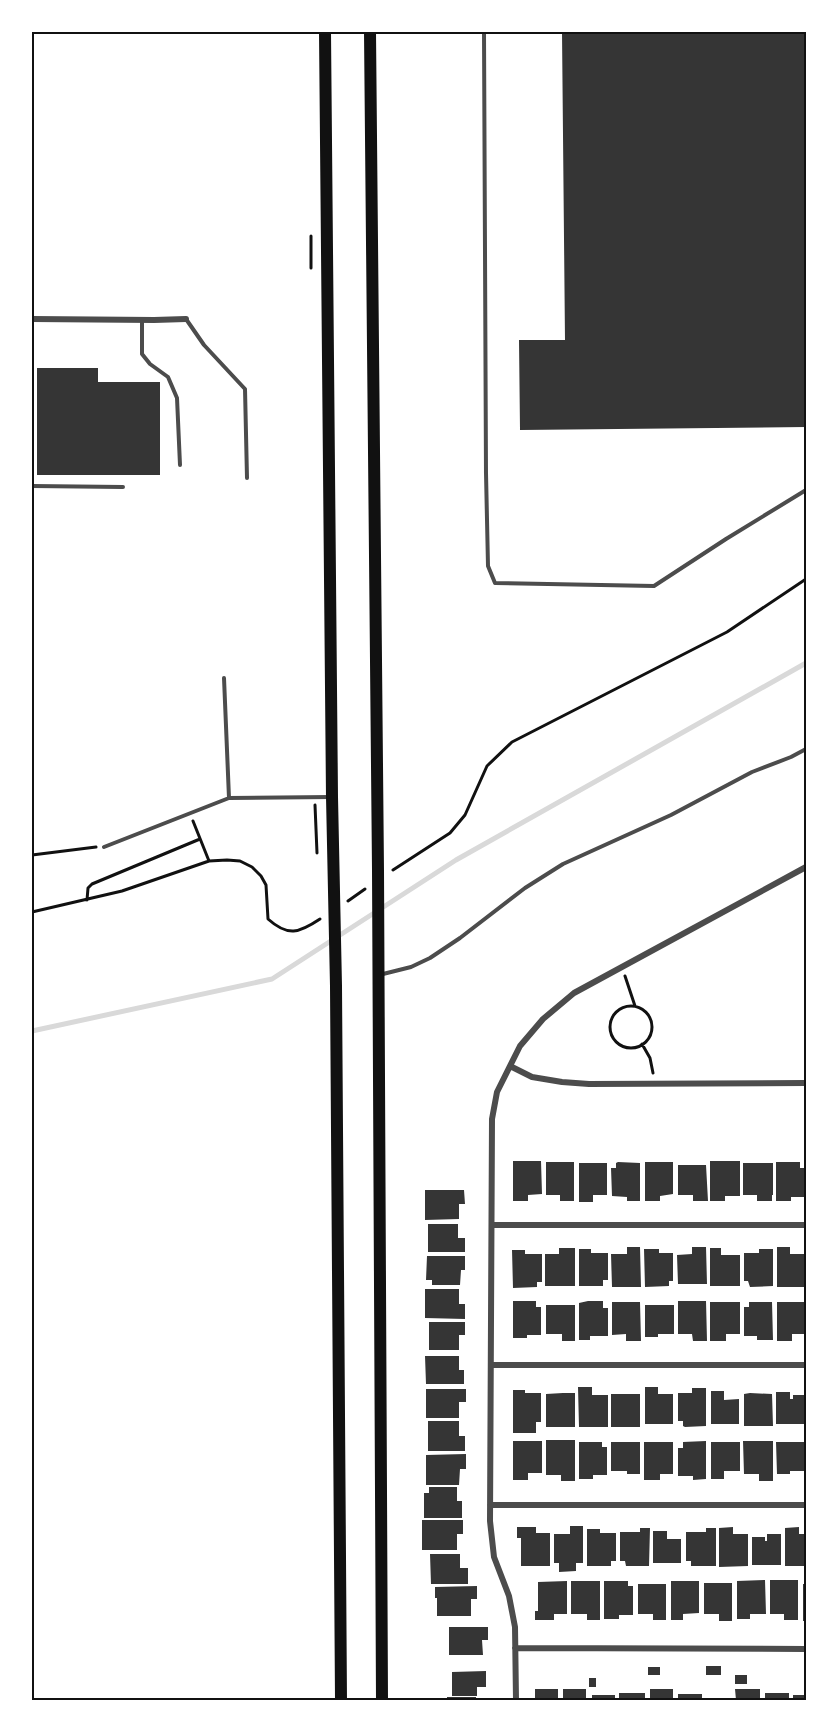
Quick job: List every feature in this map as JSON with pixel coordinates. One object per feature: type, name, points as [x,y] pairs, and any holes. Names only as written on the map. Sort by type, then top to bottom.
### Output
[{"type":"highway","points":[[325,32],[332,797],[336,986],[341,1701]]},
{"type":"highway","points":[[370,32],[379,971],[382,1701]]},
{"type":"street","points":[[32,319],[186,319]]},
{"type":"street","points":[[516,1701],[514,1626],[509,1596],[494,1557],[490,1506],[492,1119],[497,1092],[520,1046],[543,1018],[574,993],[807,867]]},
{"type":"street","points":[[510,1066],[532,1077],[589,1084],[807,1083]]},
{"type":"street","points":[[492,1225],[807,1225]]},
{"type":"street","points":[[491,1365],[807,1365]]},
{"type":"street","points":[[490,1506],[807,1505]]},
{"type":"street","points":[[515,1648],[807,1649]]},
{"type":"lane","points":[[484,32],[486,473],[488,566],[495,582],[654,586],[807,490]]},
{"type":"lane","points":[[186,319],[204,345],[245,389],[247,478]]},
{"type":"lane","points":[[142,320],[142,354],[150,364],[168,377],[177,398],[180,465]]},
{"type":"lane","points":[[32,486],[123,487]]},
{"type":"lane","points":[[224,678],[229,798]]},
{"type":"lane","points":[[379,971],[411,967],[430,958],[525,888],[563,864],[671,815],[752,772],[807,749]]},
{"type":"lane","points":[[104,847],[229,798],[332,797]]},
{"type":"path","points":[[392,871],[450,833],[465,814],[487,766],[512,742],[727,632],[807,579]]},
{"type":"path","points":[[190,813],[209,861]]},
{"type":"path","points":[[87,900],[88,888],[92,884],[200,839]]},
{"type":"path","points":[[32,855],[104,847]]},
{"type":"path","points":[[32,912],[122,891],[209,861],[227,860],[240,861],[256,871],[266,885],[268,919],[277,927],[287,932],[297,931],[308,928],[326,915]]},
{"type":"path","points":[[345,903],[373,884]]},
{"type":"path","points":[[622,967],[634,1006]]},
{"type":"path","points":[[634,1006],[641,1008],[651,1019],[651,1033],[642,1044],[628,1048],[615,1041],[610,1028],[614,1014],[619,1009],[634,1006]]},
{"type":"path","points":[[642,1044],[650,1058],[655,1084]]},
{"type":"building","points":[[562,32],[806,32],[806,427],[520,430],[519,340],[565,340]]},
{"type":"building","points":[[37,368],[98,368],[98,382],[160,382],[160,475],[37,475]]},
{"type":"building","points":[[513,1161],[541,1161],[542,1194],[528,1195],[528,1201],[513,1201]]},
{"type":"building","points":[[710,1161],[740,1161],[740,1196],[725,1196],[725,1201],[710,1201]]},
{"type":"building","points":[[546,1162],[574,1162],[574,1201],[560,1201],[560,1195],[546,1195]]},
{"type":"building","points":[[618,1162],[640,1163],[640,1201],[627,1201],[627,1197],[612,1196],[611,1168],[616,1168]]},
{"type":"building","points":[[645,1162],[673,1162],[673,1194],[660,1196],[660,1201],[645,1201]]},
{"type":"building","points":[[776,1162],[800,1162],[800,1168],[806,1168],[806,1195],[804,1197],[791,1197],[791,1201],[776,1201]]},
{"type":"building","points":[[579,1163],[607,1163],[607,1195],[593,1195],[593,1202],[579,1202]]},
{"type":"building","points":[[743,1163],[773,1163],[772,1201],[757,1201],[757,1195],[743,1195]]},
{"type":"building","points":[[678,1165],[706,1165],[708,1201],[693,1201],[693,1195],[678,1195]]},
{"type":"building","points":[[425,1190],[464,1190],[465,1204],[459,1204],[459,1219],[425,1220]]},
{"type":"building","points":[[428,1224],[458,1224],[458,1238],[465,1238],[465,1252],[428,1252]]},
{"type":"building","points":[[627,1247],[640,1247],[641,1287],[612,1287],[611,1254],[627,1254]]},
{"type":"building","points":[[692,1247],[706,1247],[707,1284],[678,1284],[677,1255],[692,1254]]},
{"type":"building","points":[[777,1247],[790,1247],[790,1254],[805,1254],[805,1287],[777,1287]]},
{"type":"building","points":[[559,1248],[575,1248],[575,1286],[545,1286],[545,1254],[559,1254]]},
{"type":"building","points":[[710,1248],[721,1248],[721,1255],[740,1255],[740,1286],[710,1286]]},
{"type":"building","points":[[579,1249],[591,1249],[591,1253],[608,1253],[608,1280],[603,1280],[603,1286],[579,1286]]},
{"type":"building","points":[[644,1249],[659,1249],[659,1253],[673,1253],[673,1281],[669,1281],[669,1286],[645,1287]]},
{"type":"building","points":[[759,1249],[773,1249],[773,1286],[750,1287],[748,1281],[744,1281],[744,1253],[759,1253]]},
{"type":"building","points":[[512,1250],[525,1250],[525,1254],[542,1254],[542,1282],[537,1282],[537,1287],[513,1288]]},
{"type":"building","points":[[427,1256],[465,1256],[465,1270],[461,1270],[460,1285],[432,1285],[432,1280],[426,1280]]},
{"type":"building","points":[[425,1289],[459,1289],[459,1304],[465,1304],[465,1319],[425,1318]]},
{"type":"building","points":[[513,1301],[536,1301],[536,1307],[541,1307],[541,1335],[513,1338]]},
{"type":"building","points":[[603,1301],[603,1308],[608,1308],[608,1336],[590,1336],[590,1340],[579,1340],[579,1303]]},
{"type":"building","points":[[678,1301],[706,1301],[707,1341],[693,1341],[692,1334],[678,1334]]},
{"type":"building","points":[[612,1302],[640,1302],[641,1341],[626,1341],[626,1334],[612,1335]]},
{"type":"building","points":[[710,1302],[740,1302],[740,1334],[726,1334],[726,1341],[710,1341]]},
{"type":"building","points":[[749,1302],[772,1302],[773,1340],[757,1340],[757,1336],[744,1336],[744,1307],[749,1307]]},
{"type":"building","points":[[777,1302],[806,1302],[806,1334],[792,1334],[792,1341],[777,1341]]},
{"type":"building","points":[[546,1305],[575,1305],[575,1341],[562,1341],[562,1334],[546,1334]]},
{"type":"building","points":[[645,1305],[674,1305],[674,1334],[645,1337]]},
{"type":"building","points":[[429,1322],[465,1322],[465,1335],[459,1335],[459,1350],[429,1350]]},
{"type":"building","points":[[425,1356],[459,1356],[459,1370],[464,1370],[464,1384],[426,1384]]},
{"type":"building","points":[[578,1387],[592,1387],[592,1395],[608,1395],[608,1427],[579,1427]]},
{"type":"building","points":[[645,1387],[658,1387],[658,1394],[673,1394],[673,1424],[645,1424]]},
{"type":"building","points":[[692,1388],[706,1388],[706,1426],[685,1427],[683,1421],[678,1421],[678,1393],[692,1393]]},
{"type":"building","points":[[426,1389],[466,1389],[466,1402],[459,1402],[459,1418],[426,1418]]},
{"type":"building","points":[[513,1390],[541,1393],[541,1422],[536,1422],[536,1433],[513,1433]]},
{"type":"building","points":[[711,1391],[724,1391],[724,1400],[739,1399],[739,1424],[711,1424]]},
{"type":"building","points":[[776,1392],[790,1392],[790,1399],[793,1399],[793,1395],[806,1395],[806,1424],[776,1424]]},
{"type":"building","points":[[575,1393],[575,1427],[546,1427],[546,1394]]},
{"type":"building","points":[[611,1394],[640,1394],[640,1427],[611,1427]]},
{"type":"building","points":[[744,1394],[772,1394],[773,1426],[744,1426]]},
{"type":"building","points":[[428,1421],[459,1421],[459,1436],[465,1436],[465,1451],[428,1451]]},
{"type":"building","points":[[546,1440],[575,1440],[575,1481],[561,1481],[561,1475],[546,1475]]},
{"type":"building","points":[[513,1441],[542,1441],[542,1473],[528,1473],[528,1480],[513,1480]]},
{"type":"building","points":[[706,1441],[706,1479],[693,1480],[693,1476],[678,1476],[678,1448],[683,1448],[683,1442]]},
{"type":"building","points":[[743,1441],[773,1441],[773,1481],[759,1481],[759,1474],[744,1474]]},
{"type":"building","points":[[579,1442],[602,1442],[602,1447],[607,1447],[607,1475],[593,1475],[593,1479],[579,1479]]},
{"type":"building","points":[[611,1442],[640,1442],[640,1474],[611,1471]]},
{"type":"building","points":[[644,1442],[673,1442],[673,1474],[660,1474],[660,1480],[644,1480]]},
{"type":"building","points":[[711,1442],[740,1442],[740,1471],[724,1471],[724,1479],[711,1479]]},
{"type":"building","points":[[776,1442],[805,1442],[806,1471],[777,1474]]},
{"type":"building","points":[[466,1454],[466,1469],[460,1469],[459,1485],[426,1485],[426,1455]]},
{"type":"building","points":[[429,1487],[457,1487],[457,1501],[462,1501],[462,1518],[424,1518],[424,1493],[429,1493]]},
{"type":"building","points":[[422,1520],[463,1520],[463,1534],[457,1534],[457,1550],[422,1550]]},
{"type":"building","points":[[570,1526],[583,1526],[583,1563],[576,1563],[576,1571],[559,1572],[559,1563],[554,1563],[554,1534],[570,1534]]},
{"type":"building","points":[[517,1527],[536,1527],[536,1533],[550,1533],[550,1566],[521,1566],[521,1538],[517,1538]]},
{"type":"building","points":[[733,1527],[733,1534],[748,1534],[748,1566],[719,1567],[719,1528]]},
{"type":"building","points":[[799,1527],[799,1534],[806,1534],[806,1566],[785,1566],[785,1528]]},
{"type":"building","points":[[640,1528],[650,1528],[649,1566],[626,1566],[625,1561],[620,1561],[620,1532],[640,1532]]},
{"type":"building","points":[[706,1528],[716,1528],[716,1566],[691,1566],[691,1561],[686,1561],[686,1532],[706,1532]]},
{"type":"building","points":[[587,1529],[600,1529],[600,1533],[616,1533],[616,1561],[611,1561],[611,1566],[587,1566]]},
{"type":"building","points":[[653,1531],[667,1531],[667,1539],[681,1539],[681,1563],[653,1563]]},
{"type":"building","points":[[767,1534],[781,1534],[781,1565],[752,1565],[752,1537],[765,1537],[767,1541]]},
{"type":"building","points":[[430,1554],[460,1554],[460,1568],[468,1568],[468,1584],[431,1584]]},
{"type":"building","points":[[765,1580],[766,1614],[750,1614],[750,1619],[737,1619],[737,1581]]},
{"type":"building","points":[[770,1580],[798,1580],[798,1620],[784,1620],[784,1614],[770,1614]]},
{"type":"building","points":[[567,1581],[567,1614],[554,1614],[554,1620],[535,1620],[535,1611],[538,1611],[538,1582]]},
{"type":"building","points":[[571,1581],[600,1581],[600,1620],[587,1620],[587,1614],[571,1614]]},
{"type":"building","points":[[604,1581],[628,1581],[628,1586],[633,1586],[633,1615],[619,1615],[619,1619],[604,1619]]},
{"type":"building","points":[[671,1581],[699,1581],[699,1613],[683,1614],[683,1620],[671,1620]]},
{"type":"building","points":[[704,1583],[732,1583],[732,1621],[719,1621],[719,1614],[704,1614]]},
{"type":"building","points":[[638,1584],[666,1584],[666,1620],[653,1620],[653,1614],[638,1614]]},
{"type":"building","points":[[803,1584],[806,1584],[806,1621],[803,1621]]},
{"type":"building","points":[[477,1586],[477,1599],[471,1599],[471,1616],[437,1616],[435,1587]]},
{"type":"building","points":[[449,1627],[488,1627],[488,1640],[482,1640],[483,1655],[449,1655]]},
{"type":"building","points":[[706,1666],[721,1666],[721,1675],[706,1675]]},
{"type":"building","points":[[648,1667],[660,1667],[660,1675],[648,1675]]},
{"type":"building","points":[[486,1671],[486,1687],[477,1687],[477,1696],[452,1696],[452,1672]]},
{"type":"building","points":[[735,1675],[747,1675],[747,1684],[735,1684]]},
{"type":"building","points":[[589,1678],[596,1678],[596,1687],[589,1687]]},
{"type":"building","points":[[535,1689],[558,1689],[558,1700],[535,1700]]},
{"type":"building","points":[[563,1689],[586,1689],[586,1700],[563,1700]]},
{"type":"building","points":[[650,1689],[673,1689],[673,1700],[650,1700]]},
{"type":"building","points":[[735,1689],[760,1689],[760,1700],[736,1700]]},
{"type":"building","points":[[619,1693],[645,1693],[645,1700],[619,1700]]},
{"type":"building","points":[[765,1693],[789,1693],[789,1700],[765,1700]]},
{"type":"building","points":[[678,1694],[702,1694],[702,1700],[678,1700]]},
{"type":"building","points":[[592,1695],[615,1695],[615,1700],[592,1700]]},
{"type":"building","points":[[793,1695],[806,1695],[806,1700],[793,1700]]},
{"type":"building","points":[[447,1697],[476,1697],[476,1700],[447,1700]]},
{"type":"waterway","points":[[32,1031],[272,979],[456,860],[806,663]]}]
